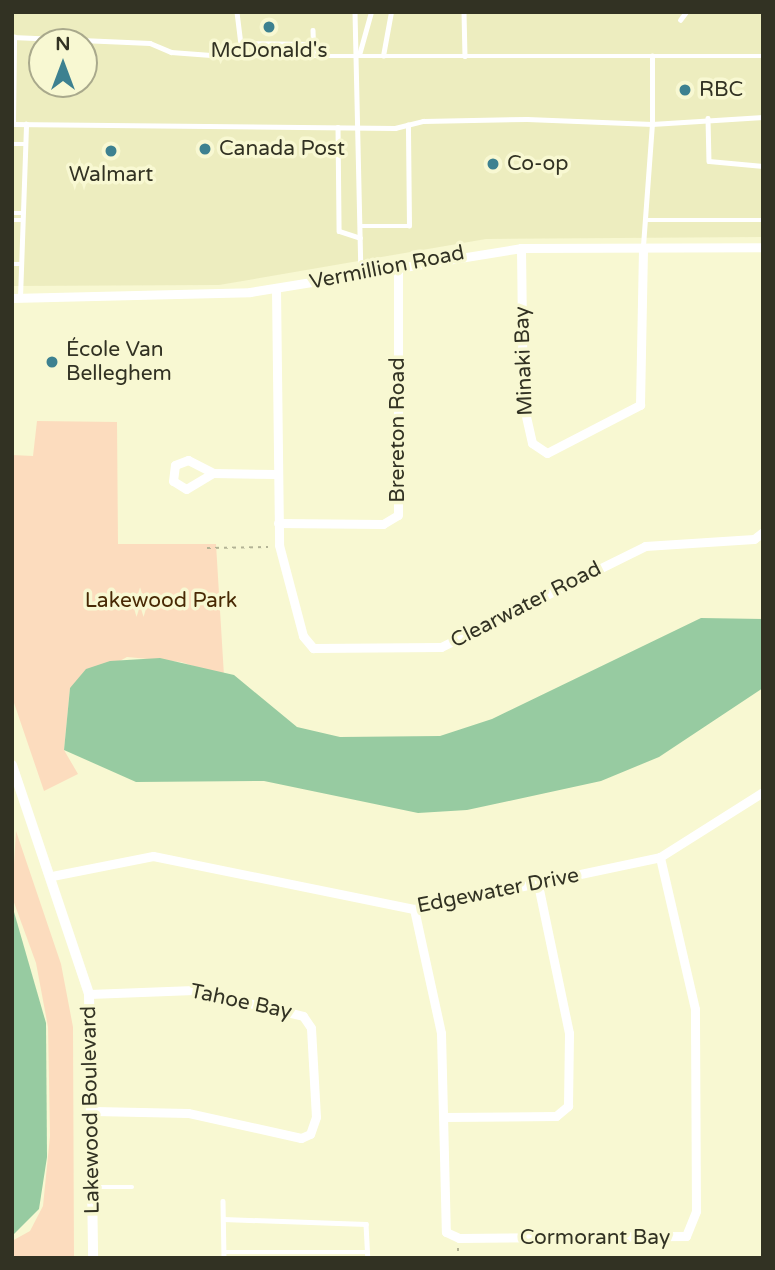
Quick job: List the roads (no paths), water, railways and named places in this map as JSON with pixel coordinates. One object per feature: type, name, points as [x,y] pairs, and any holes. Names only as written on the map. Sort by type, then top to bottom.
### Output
[{"type":"street","name":"Minaki Bay","points":[[522,248],[523,403],[532,443],[547,453],[640,405],[643,247]]},
{"type":"street","name":"Vermillion Road","points":[[16,298],[276,289],[398,265],[522,248],[763,247]]},
{"type":"street","name":"Brereton Road","points":[[278,523],[383,524],[398,515],[398,265]]},
{"type":"street","name":"Clearwater Road","points":[[276,289],[278,523],[303,636],[323,650],[441,648],[645,546],[754,539],[763,532]]},
{"type":"street","points":[[213,473],[278,474]]},
{"type":"street","name":"Lakewood Boulevard","points":[[12,765],[15,782],[52,876],[89,994],[93,1111],[93,1258]]},
{"type":"street","name":"Edgewater Drive","points":[[52,876],[153,856],[414,909],[660,858],[763,792]]},
{"type":"street","name":"Cormorant Bay","points":[[414,909],[441,1032],[444,1117],[442,1221],[452,1236],[674,1238],[692,1232],[695,1009],[660,858]]},
{"type":"street","points":[[444,1117],[556,1116],[568,1106],[569,1033],[538,885]]},
{"type":"street","name":"Tahoe Bay","points":[[89,994],[194,990],[303,1016],[311,1028],[316,1117],[310,1134],[301,1138],[188,1113],[93,1111]]},
{"type":"lane","points":[[237,12],[241,43],[313,44]]},
{"type":"lane","points":[[355,12],[359,55],[361,272]]},
{"type":"lane","points":[[359,55],[371,12]]},
{"type":"lane","points":[[383,57],[391,12]]},
{"type":"lane","points":[[464,12],[465,56]]},
{"type":"lane","points":[[680,20],[686,12]]},
{"type":"lane","points":[[313,30],[314,55]]},
{"type":"lane","points":[[763,56],[224,56],[171,52],[150,43],[13,37],[13,124],[359,128],[527,119],[652,124],[708,118],[763,117]]},
{"type":"lane","points":[[643,247],[652,124],[652,56]]},
{"type":"lane","points":[[708,118],[709,160],[763,166]]},
{"type":"lane","points":[[16,298],[21,264],[26,124]]},
{"type":"lane","points":[[360,226],[409,226],[408,125]]},
{"type":"lane","points":[[338,127],[339,231],[360,238]]},
{"type":"lane","points":[[12,144],[25,144]]},
{"type":"lane","points":[[12,213],[23,213]]},
{"type":"lane","points":[[12,220],[22,220]]},
{"type":"lane","points":[[647,220],[763,220]]},
{"type":"lane","points":[[12,264],[21,264]]},
{"type":"lane","points":[[93,1187],[132,1187]]},
{"type":"lane","points":[[223,1201],[223,1219],[224,1255],[368,1255],[362,1223],[223,1219]]},
{"type":"place","name":"McDonald's","points":[[269,27]]},
{"type":"place","name":"RBC","points":[[685,90]]},
{"type":"place","name":"Canada Post","points":[[205,149]]},
{"type":"place","name":"Walmart","points":[[111,151]]},
{"type":"place","name":"Co-op","points":[[493,164]]},
{"type":"place","name":"École Van Belleghem","points":[[52,362]]},
{"type":"park label","name":"Lakewood Park","points":[[161,601]]}]
